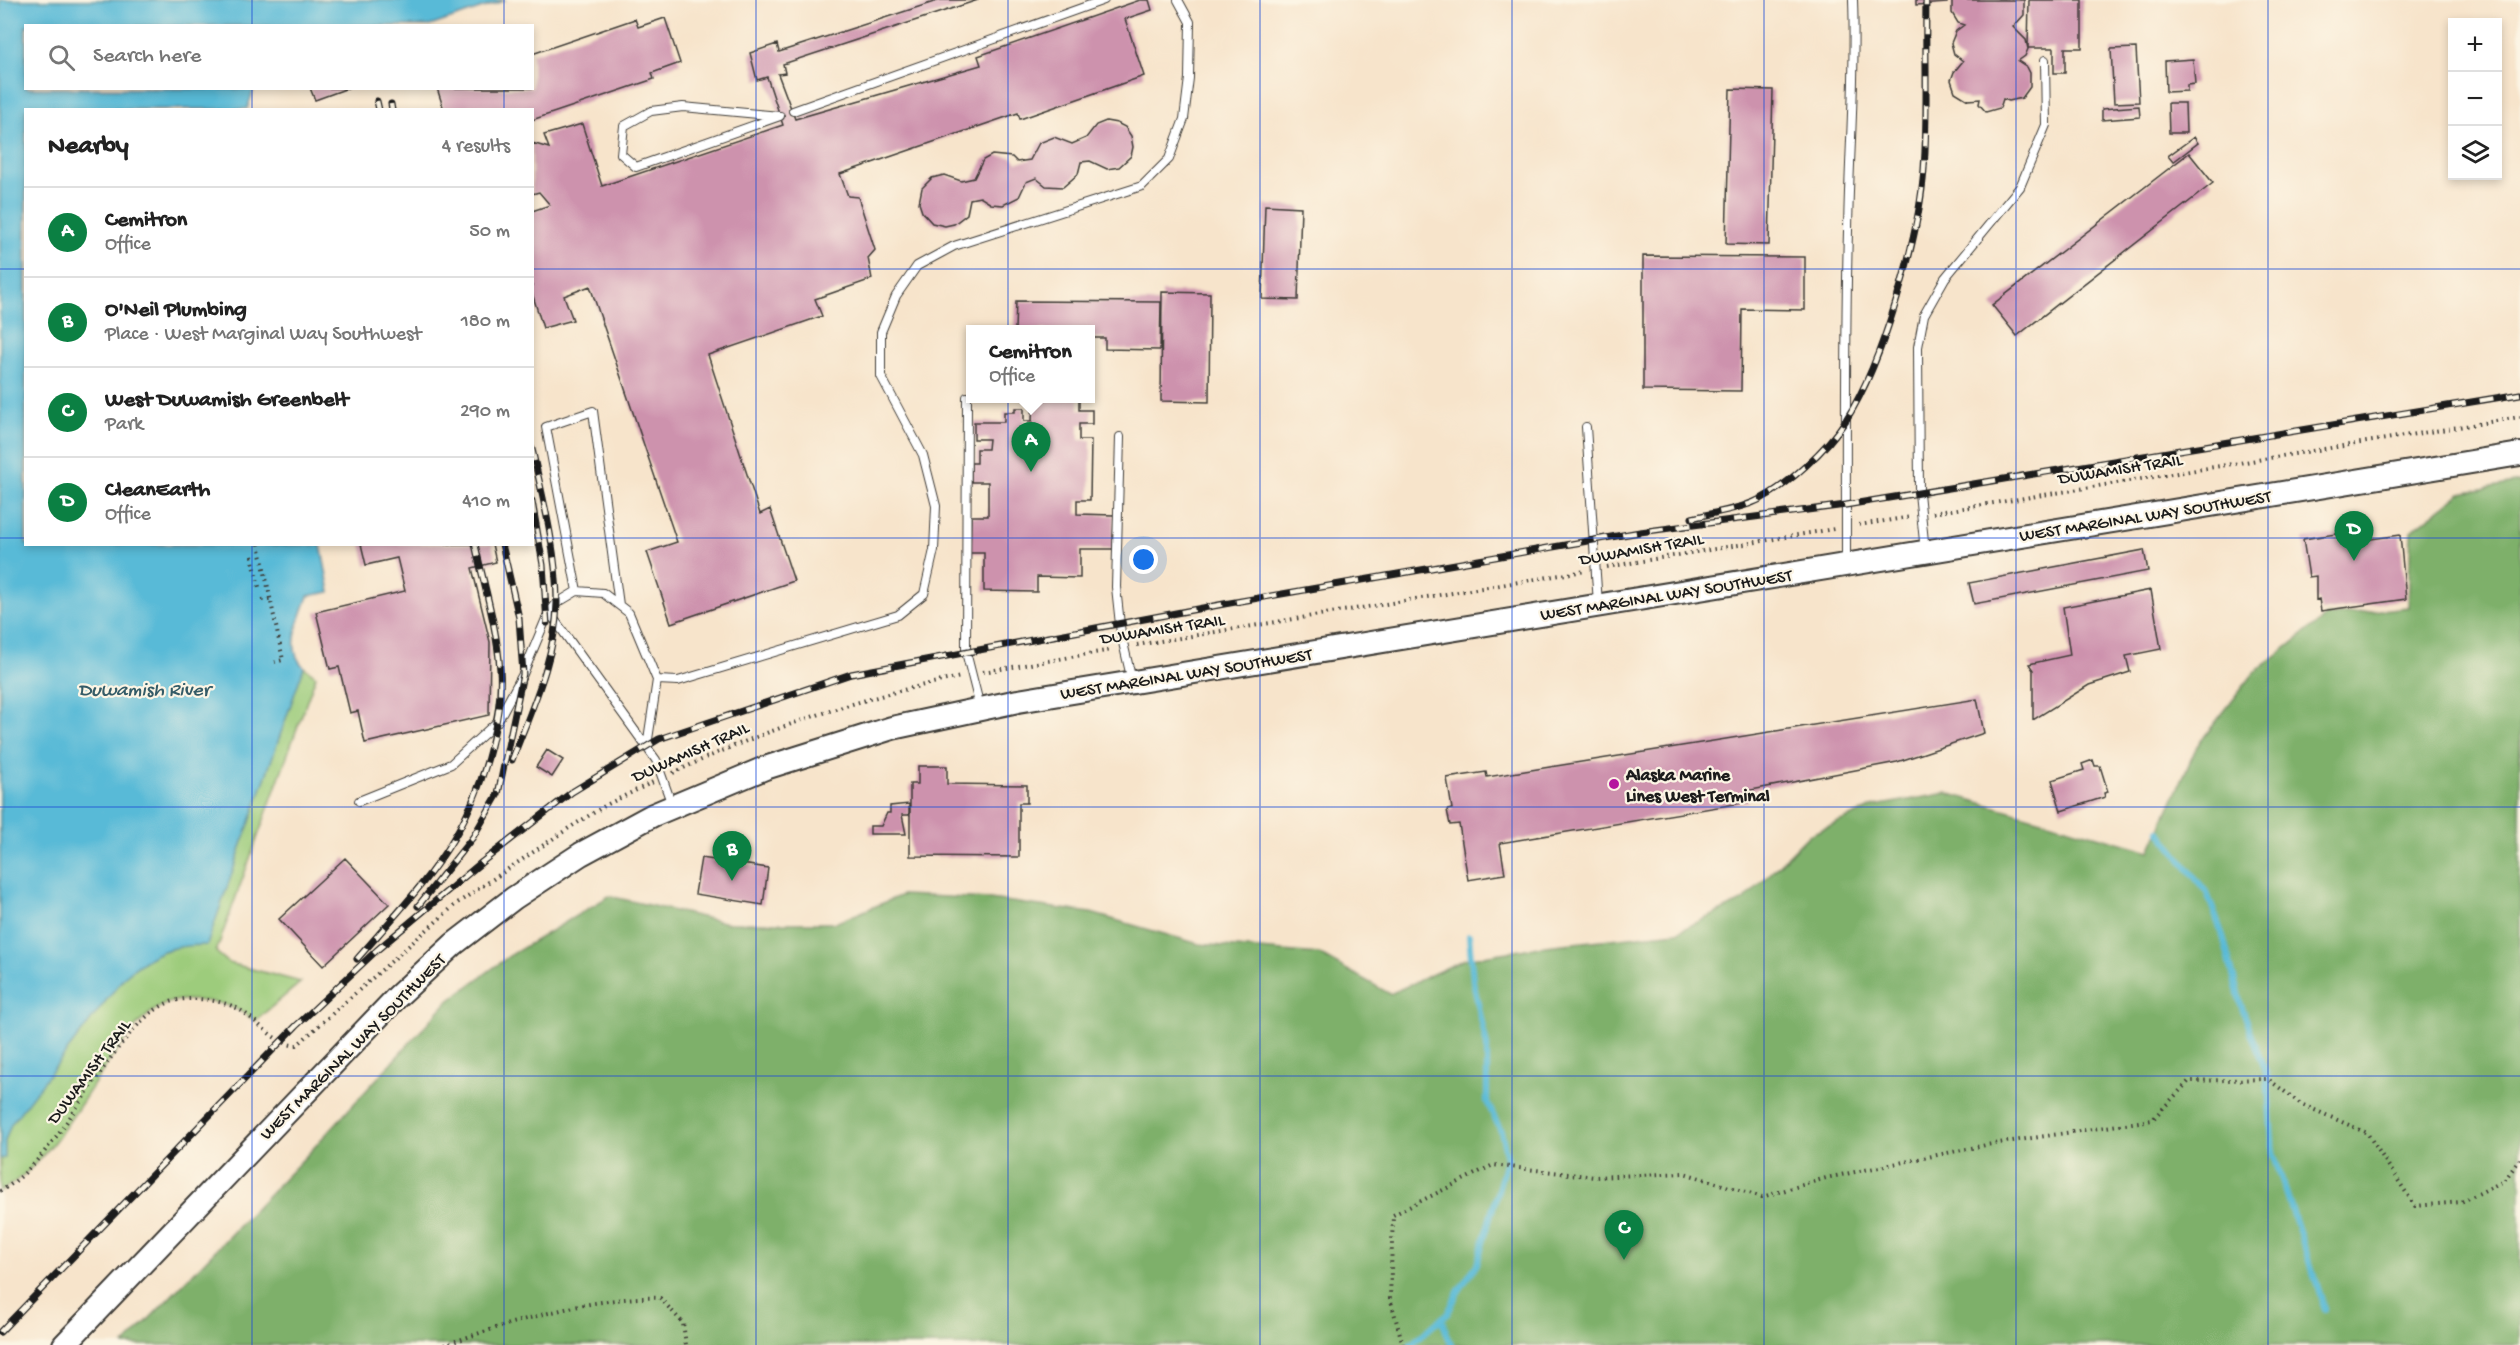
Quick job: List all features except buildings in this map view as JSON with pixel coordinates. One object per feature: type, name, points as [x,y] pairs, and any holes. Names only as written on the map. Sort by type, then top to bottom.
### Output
[{"type":"main road","name":"WEST MARGINAL WAY SOUTHWEST","points":[[64,1345],[397,997],[454,944],[514,898],[581,854],[673,807],[765,768],[892,728],[980,709],[1132,682],[2520,454]]},
{"type":"lane","points":[[793,111],[1104,0]]},
{"type":"lane","points":[[657,680],[678,681],[898,615],[924,594],[934,550],[936,506],[923,455],[881,376],[881,332],[896,296],[917,266],[954,246],[1142,186],[1169,159],[1184,119],[1189,78],[1190,22],[1178,0]]},
{"type":"lane","points":[[1846,564],[1845,422],[1848,230],[1855,51],[1853,0]]},
{"type":"lane","points":[[1925,551],[1918,493],[1918,347],[1924,315],[1945,278],[2020,187],[2046,124],[2045,60]]},
{"type":"lane","points":[[683,107],[780,116],[636,167],[621,154],[624,126],[651,111],[683,107]]},
{"type":"lane","points":[[967,403],[966,652],[980,709]]},
{"type":"lane","points":[[577,591],[546,427],[593,411],[619,605]]},
{"type":"lane","points":[[1586,427],[1598,605]]},
{"type":"lane","points":[[1120,437],[1116,587],[1132,682]]},
{"type":"lane","points":[[359,801],[451,764],[497,722],[523,674],[548,614],[557,603],[577,591],[603,593],[629,613],[657,680],[647,746]]},
{"type":"lane","points":[[548,614],[554,619],[647,746],[656,760],[673,807]]},
{"type":"path","name":"DUWAMISH TRAIL","points":[[0,1191],[27,1172],[43,1155],[118,1048],[154,1011],[178,1000],[228,1005],[239,1009],[286,1044],[297,1045],[456,904],[596,811],[745,740],[829,710],[906,688],[1125,647],[1519,584],[1846,527],[2520,417]]},
{"type":"path","points":[[259,546],[283,660],[274,662]]},
{"type":"path","points":[[252,556],[259,587]]},
{"type":"path","points":[[255,569],[264,568]]},
{"type":"path","points":[[262,600],[270,599]]},
{"type":"path","points":[[1403,1345],[1390,1298],[1392,1215],[1492,1165],[1595,1177],[1684,1173],[1762,1197],[1826,1178],[1986,1145],[2152,1120],[2189,1081],[2268,1078],[2301,1104],[2367,1133],[2415,1206],[2461,1202],[2504,1181],[2520,1159]]},
{"type":"path","points":[[444,1345],[526,1320],[638,1297],[660,1298],[683,1323],[686,1345]]},
{"type":"green space","points":[[2520,482],[2520,1345],[124,1345],[308,1154],[447,1002],[509,956],[609,896],[728,923],[835,923],[902,895],[990,899],[1091,913],[1199,944],[1319,954],[1390,994],[1465,959],[1545,946],[1677,932],[1744,900],[1809,835],[1875,806],[1947,793],[2150,851],[2197,746],[2254,673],[2327,616],[2408,607],[2411,531],[2461,493]]},
{"type":"green space","points":[[304,667],[316,676],[216,952],[229,963],[301,982],[255,1021],[232,1007],[206,1001],[175,1001],[156,1009],[126,1038],[47,1151],[17,1180],[0,1191],[0,984],[273,687]]},
{"type":"water","name":"Duwamish River","points":[[0,0],[506,0],[436,24],[24,24],[24,90],[254,90],[247,108],[24,108],[24,546],[321,546],[330,592],[308,596],[295,642],[295,651],[304,667],[207,945],[172,948],[144,961],[125,976],[11,1124],[5,1141],[5,1158],[0,1159]]},
{"type":"waterway","points":[[2159,831],[2207,893],[2223,936],[2241,1005],[2267,1075],[2273,1153],[2325,1309]]},
{"type":"waterway","points":[[1410,1345],[1448,1313],[1458,1292],[1477,1264],[1507,1158],[1501,1131],[1487,1102],[1487,1046],[1473,981],[1469,936]]},
{"type":"waterway","points":[[1442,1320],[1451,1345]]},
{"type":"railway","points":[[1692,518],[1754,502],[1779,488],[1805,467],[1828,443],[1846,420],[1860,395],[1886,333],[1897,299],[1921,197],[1926,127],[1926,0]]},
{"type":"railway","points":[[377,101],[379,108]]},
{"type":"railway","points":[[391,104],[392,108]]},
{"type":"railway","points":[[0,1332],[296,1026],[377,950],[482,862],[572,792],[659,739],[851,674],[1224,604],[1640,532],[1846,505],[2520,394]]},
{"type":"railway","points":[[512,760],[547,663],[556,623],[557,603],[552,545],[534,458]]},
{"type":"railway","points":[[534,513],[543,565],[547,623]]},
{"type":"railway","points":[[357,959],[439,862],[469,809],[491,746],[498,708],[500,670],[493,622],[475,546]]},
{"type":"railway","points":[[418,906],[473,837],[498,794],[523,674],[519,618],[502,546]]},
{"type":"place","name":"Cemitron","points":[[1031,472]]},
{"type":"place","name":"CleanEarth","points":[[2354,561]]},
{"type":"place","name":"Alaska Marine Lines West Terminal","points":[[1614,784]]},
{"type":"place","name":"O'Neil Plumbing","points":[[732,881]]},
{"type":"place","name":"West Duwamish Greenbelt","points":[[1624,1260]]}]
